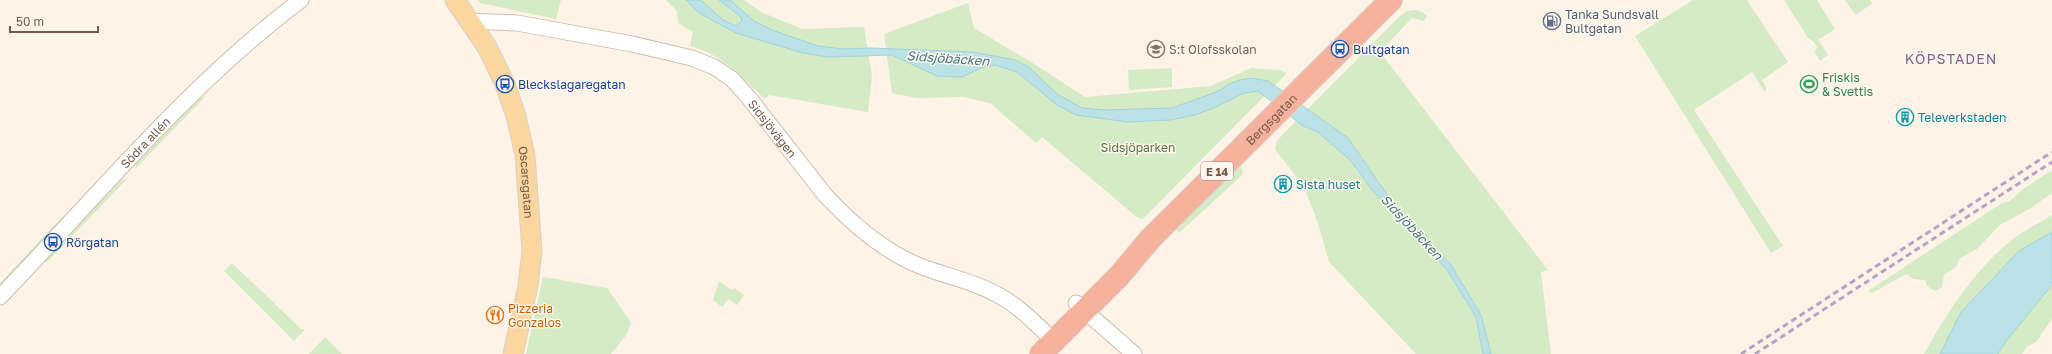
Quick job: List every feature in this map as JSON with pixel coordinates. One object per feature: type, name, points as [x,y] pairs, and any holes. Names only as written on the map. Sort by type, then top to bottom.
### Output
[{"type":"highway","name":"Bergsgatan","points":[[1024,354],[1047,343],[1080,307],[1111,269],[1151,238],[1391,0]]},
{"type":"main road","points":[[455,0],[469,21]]},
{"type":"main road","name":"Oscarsgatan","points":[[469,21],[487,47],[505,84],[516,116],[525,156],[532,251],[528,286],[513,354]]},
{"type":"street","name":"Södra allén","points":[[0,297],[123,166],[232,57],[256,35],[301,0]]},
{"type":"street","name":"Sidsjövägen","points":[[469,21],[516,23],[632,44],[692,58],[714,67],[736,84],[837,208],[867,234],[918,266],[997,294],[1014,305],[1047,343]]},
{"type":"street","points":[[1080,307],[1134,354]]},
{"type":"green space","points":[[478,0],[561,0],[556,19],[480,3]]},
{"type":"green space","points":[[666,0],[744,0],[761,12],[802,29],[864,27],[872,76],[868,112],[769,95],[765,99],[740,75],[722,61],[690,46],[693,32],[678,23],[677,11]]},
{"type":"green space","points":[[1693,0],[1747,0],[1788,62],[1762,80],[1766,87],[1765,92],[1752,72],[1694,110],[1783,246],[1771,253],[1635,36]]},
{"type":"green space","points":[[1784,0],[1817,0],[1835,29],[1818,40],[1828,55],[1820,61],[1815,53],[1817,47],[1814,42],[1808,38]]},
{"type":"green space","points":[[1845,0],[1870,0],[1872,4],[1855,15]]},
{"type":"green space","name":"Sidsjöparken","points":[[968,3],[974,28],[1031,62],[1085,97],[1211,86],[1251,68],[1280,70],[1287,73],[1143,219],[1138,218],[1042,137],[1036,143],[990,103],[963,97],[917,98],[892,93],[884,34]]},
{"type":"green space","points":[[1416,10],[1427,16],[1424,21],[1412,18],[1383,49],[1383,56],[1548,270],[1541,272],[1551,354],[1491,354],[1481,315],[1451,265],[1388,196],[1348,138],[1314,115],[1303,126],[1318,132],[1352,162],[1371,189],[1447,270],[1476,317],[1483,354],[1416,354],[1329,262],[1318,223],[1304,187],[1275,149],[1277,141],[1285,132],[1401,15],[1407,11]]},
{"type":"green space","points":[[1172,68],[1172,87],[1129,90],[1128,70]]},
{"type":"green space","points":[[206,96],[136,168],[136,164],[201,97]]},
{"type":"green space","points":[[1240,165],[1243,172],[1241,176],[1179,233],[1176,230],[1181,224]]},
{"type":"green space","points":[[2052,170],[2052,193],[2031,208],[2000,225],[1977,249],[1960,258],[1956,267],[1944,275],[1942,287],[1935,291],[1927,286],[1925,280],[1913,279],[1906,274],[1872,293],[1868,291],[2002,203],[2010,201],[2023,189]]},
{"type":"green space","points":[[127,179],[46,263],[43,261],[121,180]]},
{"type":"green space","points":[[2052,215],[2052,232],[2019,251],[1961,312],[1940,354],[1924,354],[1952,307],[1986,264],[2013,239]]},
{"type":"green space","points":[[63,216],[65,218],[0,287],[0,283]]},
{"type":"green space","points":[[232,263],[301,329],[305,329],[294,341],[224,271]]},
{"type":"green space","points":[[543,277],[607,288],[631,322],[627,334],[611,354],[526,354]]},
{"type":"green space","points":[[719,281],[732,290],[734,288],[744,295],[737,305],[728,299],[722,307],[713,300]]},
{"type":"green space","points":[[2052,285],[2052,319],[2036,342],[2027,347],[2022,354],[1998,354],[2007,340]]},
{"type":"green space","points":[[325,337],[342,354],[309,354]]},
{"type":"water","name":"Sidsjöbäcken","points":[[686,0],[701,0],[723,20],[736,26],[742,21],[741,17],[719,0],[730,0],[754,21],[772,30],[818,46],[843,49],[870,48],[973,52],[1015,60],[1029,67],[1057,94],[1082,108],[1105,110],[1172,108],[1219,91],[1229,84],[1240,80],[1252,78],[1268,81],[1348,138],[1388,196],[1451,265],[1481,315],[1491,354],[1483,354],[1476,317],[1447,270],[1371,189],[1352,162],[1318,132],[1303,126],[1258,91],[1244,93],[1216,107],[1195,115],[1170,120],[1128,122],[1076,115],[1057,105],[1017,72],[995,65],[981,68],[962,77],[937,76],[892,55],[828,57],[803,53],[736,33],[699,13]]},
{"type":"water","points":[[2052,232],[2052,285],[2007,340],[1998,354],[1940,354],[1961,312],[2019,251]]},
{"type":"railway","points":[[1741,354],[2052,152]]},
{"type":"railway","points":[[1755,354],[2052,162]]},
{"type":"place","name":"Tanka Sundsvall Bultgatan","points":[[1552,21]]},
{"type":"place","name":"S:t Olofsskolan","points":[[1156,49]]},
{"type":"place","name":"Bultgatan","points":[[1340,49]]},
{"type":"place","name":"Bleckslagaregatan","points":[[505,84]]},
{"type":"place","name":"Friskis & Svettis","points":[[1809,84]]},
{"type":"place","name":"Televerkstaden","points":[[1905,117]]},
{"type":"place","name":"Sista huset","points":[[1283,184]]},
{"type":"place","name":"Rörgatan","points":[[53,242]]},
{"type":"place","name":"Pizzeria Gonzalos","points":[[495,315]]},
{"type":"district","name":"KÖPSTADEN","points":[[1951,58]]}]
